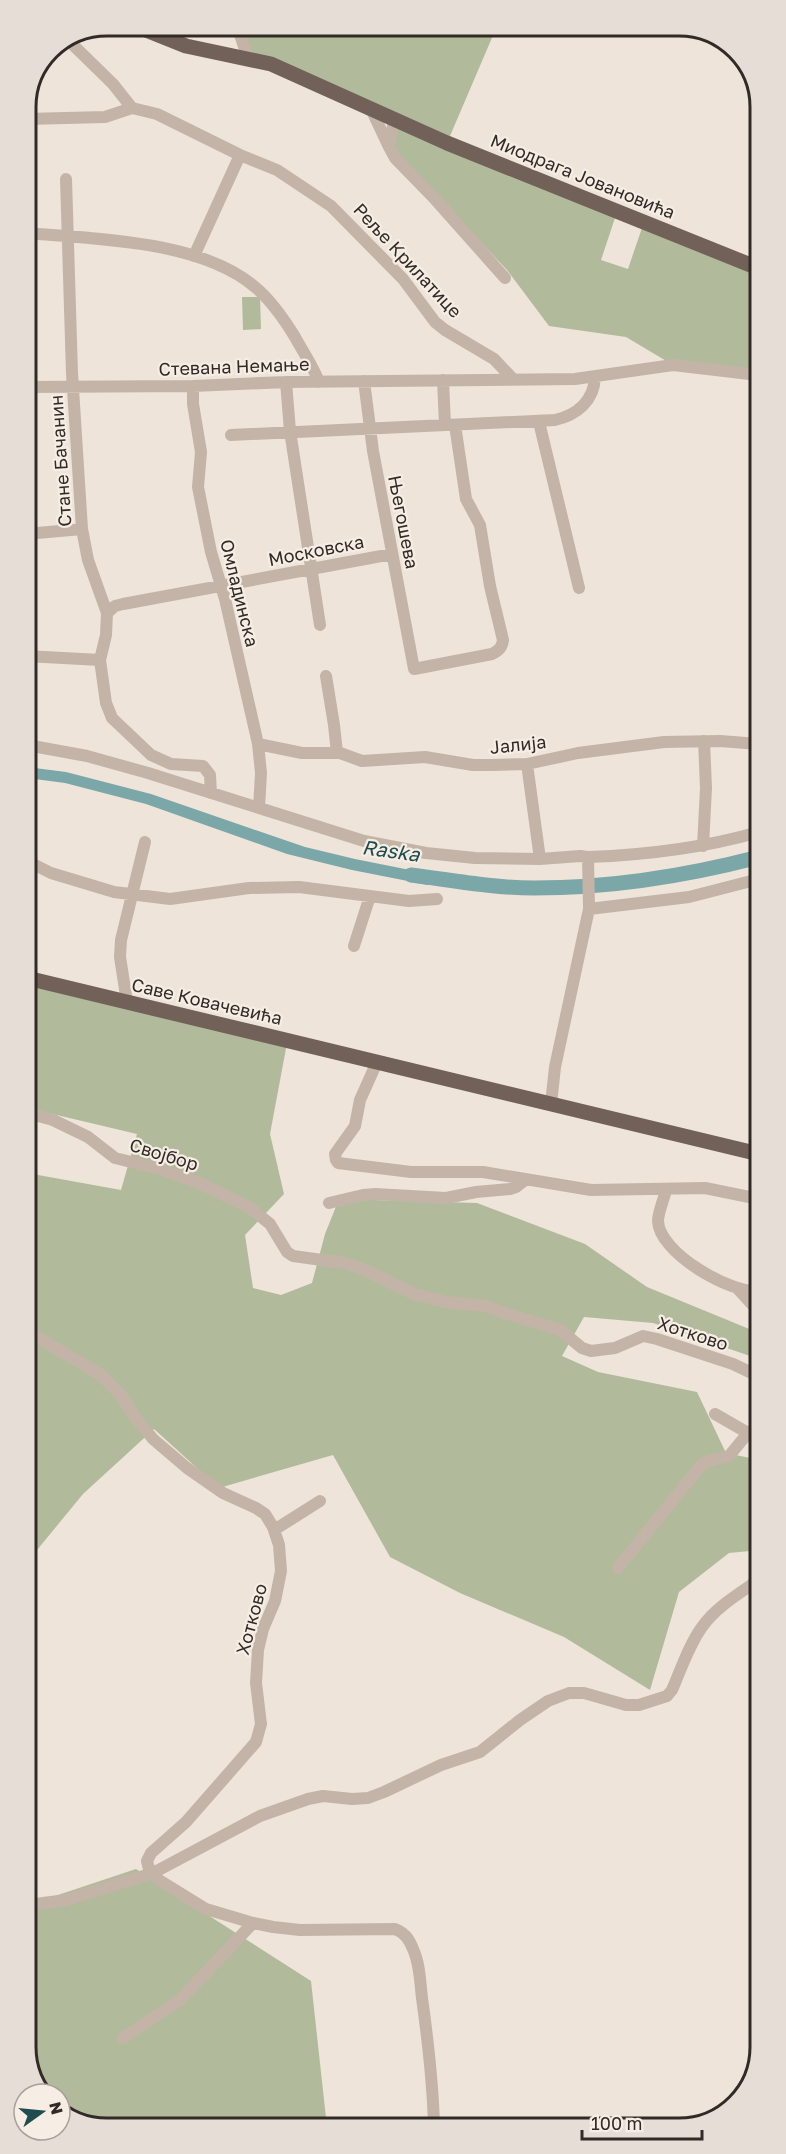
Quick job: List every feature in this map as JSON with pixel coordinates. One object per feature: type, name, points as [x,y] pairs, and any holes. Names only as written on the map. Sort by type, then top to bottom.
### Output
[{"type":"main road","name":"Миодрага Јовановића","points":[[161,36],[186,46],[248,58],[281,68],[394,121],[750,265]]},
{"type":"main road","name":"Саве Ковачевића","points":[[36,980],[750,1152]]},
{"type":"street","points":[[240,36],[248,58]]},
{"type":"street","points":[[36,119],[105,117],[132,108],[118,89],[73,45]]},
{"type":"street","name":"Реље Крилатице","points":[[132,108],[163,117],[240,155],[283,173],[336,210],[403,279],[435,322],[494,359],[513,379]]},
{"type":"street","points":[[372,111],[400,164],[433,197],[505,278]]},
{"type":"street","points":[[389,147],[394,121]]},
{"type":"street","points":[[194,256],[240,155]]},
{"type":"street","name":"Стане Бачанин","points":[[66,179],[73,386],[82,529],[91,569],[107,613],[106,635],[100,660],[107,711],[146,752],[165,762],[204,766],[210,775],[211,793]]},
{"type":"street","points":[[36,234],[143,244],[221,265],[236,273],[262,293],[286,323],[319,382]]},
{"type":"street","name":"Стевана Немање","points":[[36,387],[193,386],[286,382],[595,377],[673,365],[750,374]]},
{"type":"street","points":[[231,435],[539,422],[562,418],[580,409],[594,391],[595,377]]},
{"type":"street","points":[[443,380],[450,425]]},
{"type":"street","name":"Његошева","points":[[364,381],[370,429],[414,669],[492,654],[500,650],[503,640],[490,586],[480,525],[466,499],[450,425]]},
{"type":"street","points":[[286,382],[290,431],[320,625]]},
{"type":"street","name":"Омладинска","points":[[193,386],[193,405],[201,452],[198,487],[211,552],[258,744],[261,772],[259,808]]},
{"type":"street","points":[[539,422],[579,588]]},
{"type":"street","points":[[36,533],[82,529]]},
{"type":"street","name":"Московска","points":[[107,613],[118,605],[392,554]]},
{"type":"street","points":[[36,657],[100,660]]},
{"type":"street","points":[[326,676],[337,753]]},
{"type":"street","points":[[703,846],[706,788],[704,741]]},
{"type":"street","name":"Јалија","points":[[258,744],[302,753],[337,753],[362,761],[425,757],[473,765],[527,764],[612,748],[664,742],[750,744]]},
{"type":"street","points":[[36,747],[96,758],[364,841],[426,853],[475,858],[540,859],[585,856],[589,862],[590,903],[555,1067],[551,1104]]},
{"type":"street","points":[[527,764],[540,859]]},
{"type":"street","points":[[589,862],[703,846],[750,834]]},
{"type":"street","points":[[127,1002],[120,948],[145,842]]},
{"type":"street","points":[[36,866],[51,873],[114,892],[170,899],[249,888],[299,887],[409,901],[437,899]]},
{"type":"street","points":[[590,903],[689,897],[750,881]]},
{"type":"street","points":[[354,946],[370,896]]},
{"type":"street","points":[[377,1062],[360,1100],[355,1126],[335,1154],[338,1163],[411,1172],[483,1172],[591,1190],[705,1188],[750,1197]]},
{"type":"street","name":"Својбор","points":[[36,1116],[52,1120],[88,1137],[115,1158],[160,1169],[197,1182],[229,1197]]},
{"type":"street","points":[[329,1203],[375,1194],[446,1198],[510,1189],[525,1180]]},
{"type":"street","points":[[666,1190],[658,1222],[666,1241],[677,1255],[737,1288],[750,1291]]},
{"type":"street","name":"Хотково","points":[[229,1197],[249,1207],[270,1224],[287,1252],[293,1256],[344,1263],[414,1294],[446,1302],[485,1306],[560,1330],[582,1348],[591,1351],[615,1348],[643,1336],[733,1364],[750,1372]]},
{"type":"street","points":[[737,1288],[750,1302]]},
{"type":"street","name":"Хотково","points":[[36,1336],[101,1375],[121,1395],[134,1416],[153,1439],[187,1468],[223,1494],[266,1514],[279,1545],[281,1571],[275,1600],[263,1629],[258,1650],[256,1683],[261,1724],[256,1742],[186,1822],[151,1853],[147,1861],[153,1874]]},
{"type":"street","points":[[618,1568],[698,1468],[705,1462],[729,1456],[748,1432],[715,1414]]},
{"type":"street","points":[[274,1530],[320,1501]]},
{"type":"street","points":[[36,1904],[66,1900],[153,1874],[260,1816],[308,1798],[322,1796],[368,1798],[384,1792],[441,1765],[480,1752],[520,1719],[548,1701],[569,1692],[584,1693],[626,1705],[639,1706],[666,1696],[672,1690],[693,1640],[703,1626],[727,1602],[750,1587]]},
{"type":"street","points":[[153,1874],[206,1909],[253,1923],[300,1930],[395,1929],[402,1932],[414,1950],[419,1975],[434,2118]]},
{"type":"street","points":[[123,2038],[180,2000],[253,1923]]},
{"type":"green space","points":[[240,36],[493,36],[447,143],[617,212],[601,260],[628,269],[644,222],[750,265],[750,374],[673,365],[626,337],[549,326],[507,270],[399,156],[394,146],[394,121],[248,58]]},
{"type":"green space","points":[[242,297],[260,297],[261,329],[243,330]]},
{"type":"green space","points":[[36,986],[287,1043],[270,1134],[284,1194],[245,1235],[253,1288],[281,1295],[312,1283],[325,1234],[339,1199],[477,1203],[585,1244],[647,1287],[750,1329],[750,1356],[653,1323],[584,1317],[562,1356],[598,1372],[697,1392],[726,1453],[750,1458],[750,1551],[729,1553],[679,1592],[650,1690],[564,1637],[460,1593],[390,1557],[333,1455],[219,1488],[154,1429],[83,1494],[36,1551],[36,1175],[121,1190],[137,1134],[36,1110]]},
{"type":"green space","points":[[136,1869],[311,1981],[326,2118],[103,2118],[89,2116],[72,2108],[72,2082],[46,2082],[38,2065],[36,1902]]},
{"type":"water","points":[[36,768],[66,772],[151,794],[305,847],[430,874],[428,885],[287,854],[146,804],[65,783],[36,779]]},
{"type":"waterway","name":"Raska","points":[[411,875],[503,887],[591,886],[647,880],[750,859]]}]
